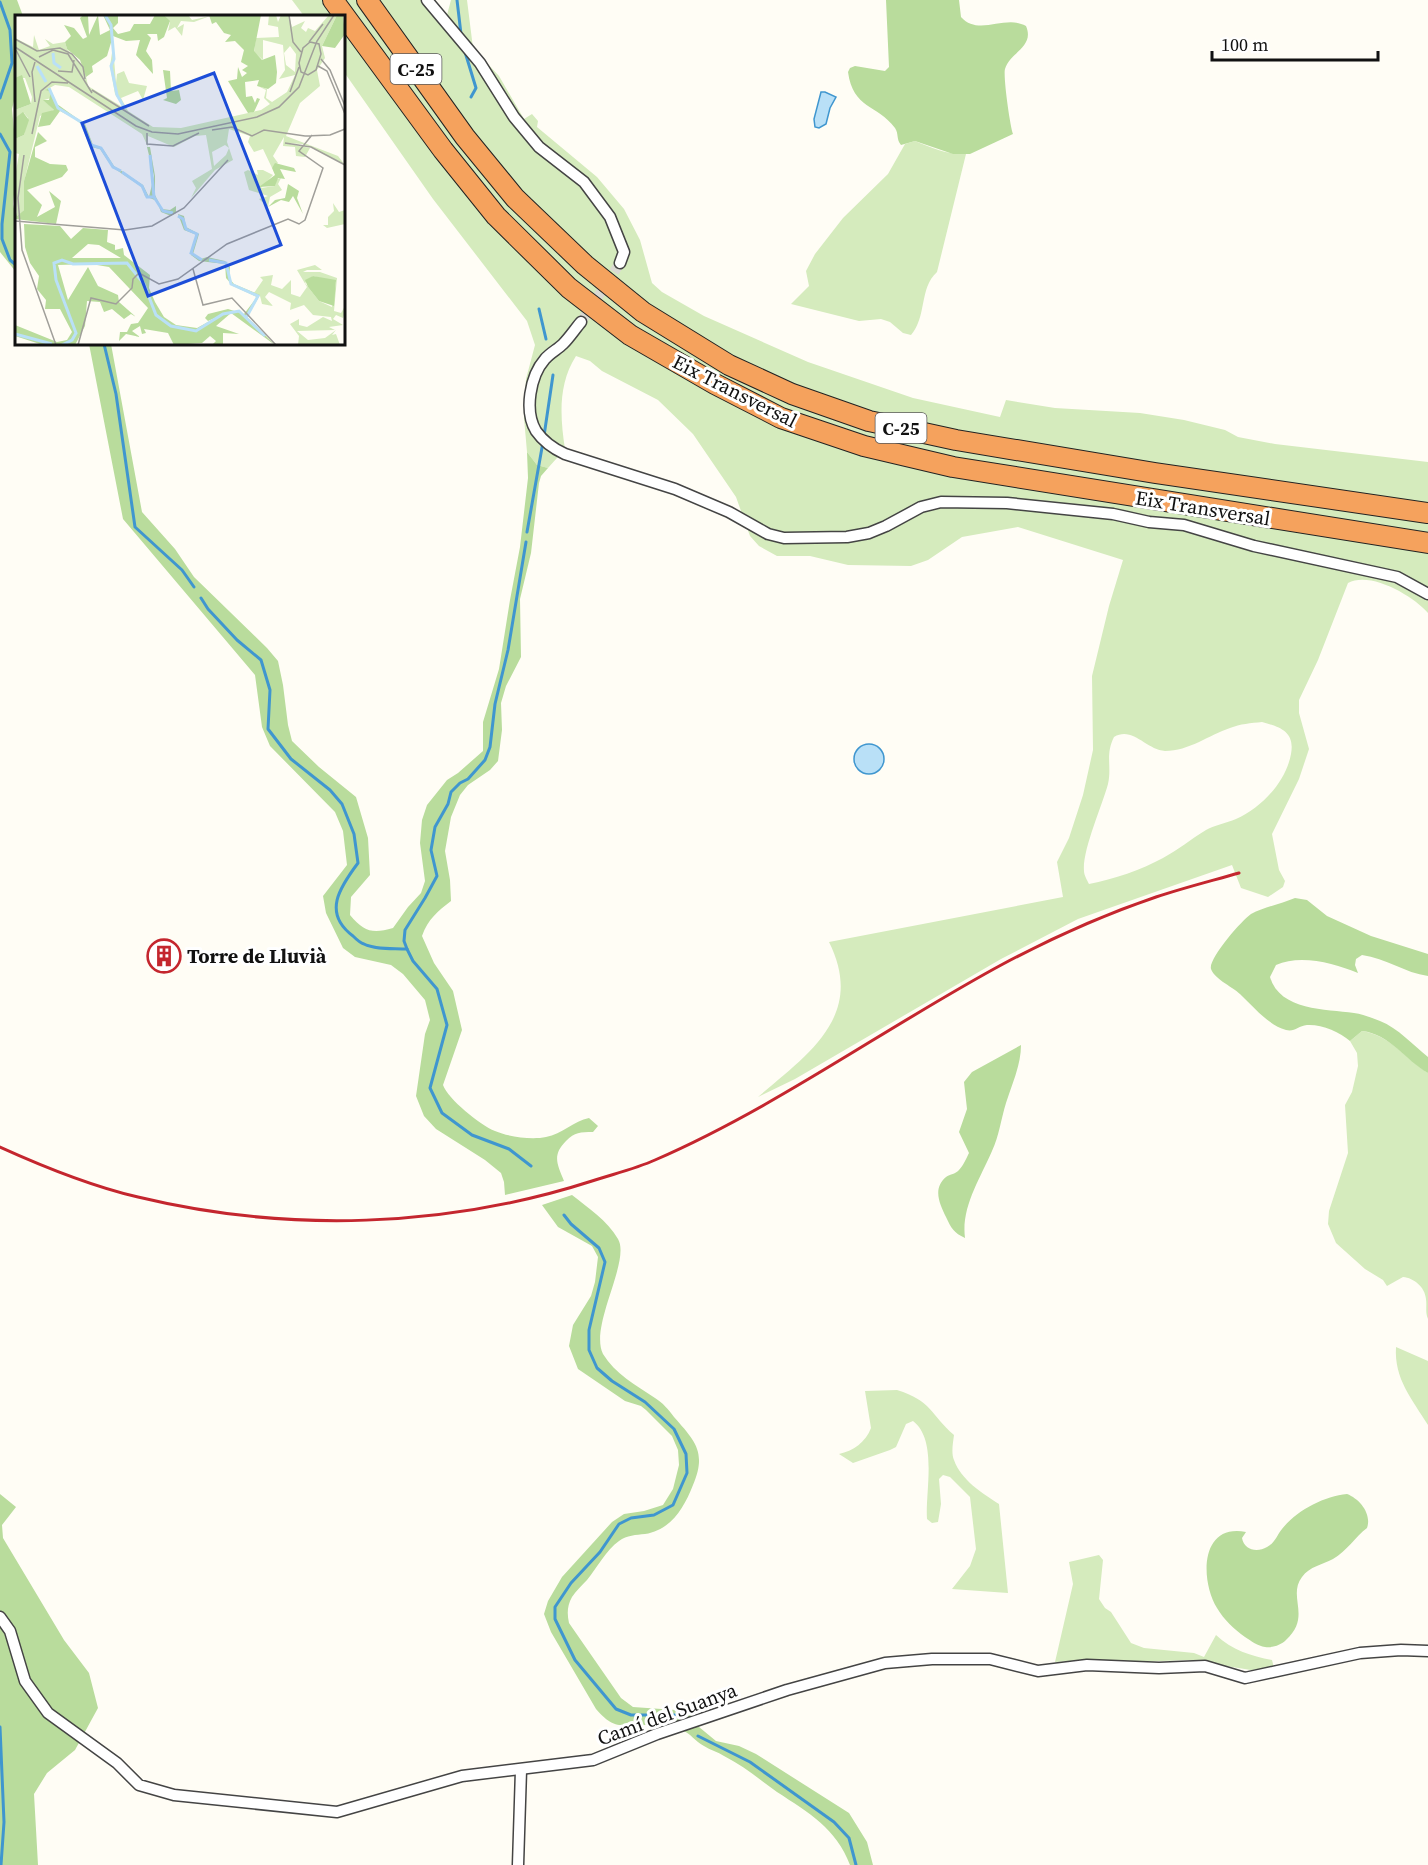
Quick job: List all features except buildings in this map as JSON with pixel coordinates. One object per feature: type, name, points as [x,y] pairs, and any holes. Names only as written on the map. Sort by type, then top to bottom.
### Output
[{"type":"highway","name":"Eix Transversal","points":[[333,0],[344,15]]},
{"type":"highway","name":"Eix Transversal","points":[[367,0],[465,137],[515,198],[585,265],[643,312],[729,364],[792,394],[869,420],[956,440],[1155,473],[1428,513]]},
{"type":"highway","name":"Eix Transversal","points":[[345,16],[443,150],[496,216],[569,288],[630,336],[781,418],[864,446],[953,467],[1428,543]]},
{"type":"street","points":[[427,0],[480,63],[514,117],[538,147],[584,182],[610,217],[624,252],[620,263]]},
{"type":"street","points":[[581,322],[564,343],[546,357],[535,377],[531,394],[531,413],[538,434],[565,454],[675,489],[729,512],[773,536],[801,539],[847,537],[879,529],[921,507],[940,502],[1018,504],[1184,525],[1254,546],[1397,577],[1428,593]]},
{"type":"street","name":"Camí del Suanya","points":[[0,1617],[10,1631],[25,1681],[48,1713],[117,1763],[139,1785],[174,1795],[337,1812],[462,1776],[593,1760],[657,1734],[787,1690],[885,1663],[932,1659],[990,1659],[1038,1671],[1087,1665],[1159,1668],[1205,1666],[1245,1678],[1360,1653],[1428,1651]]},
{"type":"street","points":[[518,1865],[521,1770]]},
{"type":"green space","points":[[0,0],[17,0],[23,15],[15,15],[15,97],[12,109],[15,140],[13,204],[15,271],[0,252]]},
{"type":"green space","points":[[292,0],[435,0],[447,15],[451,0],[467,0],[473,48],[499,76],[524,119],[532,114],[538,121],[537,127],[597,177],[624,209],[640,240],[652,283],[662,292],[704,316],[808,362],[913,398],[1000,417],[1006,400],[1055,408],[1140,413],[1184,420],[1225,430],[1238,437],[1275,444],[1428,462],[1428,613],[1412,599],[1391,587],[1368,580],[1348,583],[1318,660],[1299,700],[1299,713],[1309,749],[1299,779],[1272,834],[1279,870],[1285,881],[1283,887],[1268,897],[1241,888],[1232,865],[1078,919],[1001,959],[795,1079],[758,1097],[812,1049],[826,1031],[836,1012],[841,991],[839,968],[829,942],[1063,897],[1057,862],[1069,838],[1083,795],[1093,750],[1092,676],[1123,560],[1018,527],[962,537],[928,560],[911,566],[848,565],[810,556],[777,556],[759,546],[750,536],[736,497],[693,434],[658,400],[602,371],[590,361],[576,356],[563,389],[562,425],[565,449],[548,468],[537,465],[527,452],[524,418],[526,379],[535,345],[527,321],[433,199],[345,73],[345,15],[303,15]],"holes":[[[1262,722],[1281,729],[1291,740],[1291,754],[1284,774],[1263,801],[1236,819],[1206,830],[1155,862],[1127,874],[1089,884],[1084,873],[1084,862],[1108,784],[1109,755],[1114,737],[1127,734],[1158,750],[1165,751],[1191,746],[1222,731],[1250,723]]]},
{"type":"green space","points":[[886,0],[959,0],[961,17],[968,23],[984,25],[1010,22],[1026,26],[1028,33],[1025,44],[1005,69],[1007,101],[1013,134],[970,154],[953,154],[915,141],[901,145],[895,128],[888,120],[860,100],[851,84],[848,72],[855,66],[885,71],[889,67]]},
{"type":"green space","points":[[915,141],[946,152],[966,154],[937,272],[928,286],[919,320],[911,335],[903,333],[890,322],[881,319],[859,321],[791,304],[809,286],[806,271],[815,254],[843,218],[888,174],[905,144]]},
{"type":"green space","points":[[89,345],[111,345],[142,512],[175,549],[194,577],[278,661],[292,741],[356,797],[368,838],[370,875],[351,897],[350,915],[364,928],[380,931],[393,928],[421,893],[425,881],[420,843],[422,820],[427,805],[447,780],[483,751],[483,722],[499,669],[520,547],[528,478],[527,452],[537,465],[548,468],[541,476],[539,483],[531,553],[520,599],[521,657],[506,686],[501,703],[502,730],[498,761],[490,770],[468,785],[460,795],[451,817],[445,851],[451,901],[434,916],[422,936],[434,963],[453,991],[462,1030],[443,1085],[451,1097],[481,1123],[495,1131],[514,1136],[546,1137],[589,1118],[598,1126],[593,1132],[575,1134],[562,1146],[557,1160],[564,1181],[505,1195],[501,1173],[436,1129],[424,1116],[416,1096],[425,1034],[430,1020],[425,1000],[403,974],[391,965],[355,957],[343,948],[326,913],[323,896],[347,865],[343,831],[335,812],[270,746],[262,727],[255,675],[123,519]]},
{"type":"green space","points":[[1295,898],[1307,900],[1327,916],[1371,936],[1428,954],[1428,976],[1362,955],[1356,959],[1355,965],[1358,973],[1328,963],[1296,960],[1276,965],[1270,977],[1275,988],[1294,1002],[1318,1009],[1361,1014],[1393,1028],[1428,1057],[1428,1073],[1389,1042],[1372,1033],[1362,1031],[1350,1041],[1324,1027],[1307,1025],[1294,1030],[1286,1030],[1279,1027],[1267,1020],[1239,993],[1213,973],[1211,964],[1215,957],[1226,940],[1251,914]]},
{"type":"green space","points":[[1362,1031],[1372,1033],[1389,1042],[1428,1073],[1428,1319],[1424,1291],[1418,1284],[1403,1277],[1387,1286],[1383,1280],[1365,1269],[1336,1243],[1328,1224],[1329,1211],[1348,1153],[1345,1105],[1352,1092],[1358,1066],[1357,1053],[1350,1041]]},
{"type":"green space","points":[[1021,1045],[1018,1067],[996,1139],[972,1193],[966,1215],[965,1238],[955,1232],[938,1197],[939,1186],[946,1177],[958,1171],[969,1153],[959,1132],[967,1109],[964,1082],[972,1072]]},
{"type":"green space","points":[[572,1195],[609,1226],[618,1239],[621,1249],[601,1327],[600,1342],[603,1354],[633,1384],[658,1400],[688,1433],[697,1448],[699,1464],[681,1510],[662,1528],[654,1532],[628,1536],[614,1545],[572,1597],[568,1610],[569,1623],[621,1698],[633,1707],[690,1711],[699,1727],[716,1741],[739,1746],[756,1754],[849,1813],[867,1842],[873,1865],[850,1865],[837,1841],[820,1822],[745,1769],[701,1744],[685,1731],[659,1726],[624,1726],[608,1720],[596,1709],[551,1632],[544,1614],[548,1601],[562,1577],[612,1522],[624,1514],[663,1505],[673,1489],[679,1465],[678,1450],[672,1436],[646,1410],[625,1401],[578,1369],[569,1346],[573,1325],[591,1296],[598,1257],[592,1246],[558,1227],[542,1205]]},
{"type":"green space","points":[[1396,1347],[1428,1361],[1428,1425],[1401,1379]]},
{"type":"green space","points":[[897,1390],[909,1394],[924,1404],[954,1435],[952,1448],[957,1467],[973,1485],[999,1504],[1008,1593],[952,1589],[970,1566],[976,1549],[970,1497],[950,1477],[943,1475],[939,1479],[941,1504],[938,1522],[932,1523],[927,1519],[928,1453],[921,1430],[913,1421],[906,1424],[896,1447],[890,1450],[853,1463],[839,1454],[858,1445],[866,1438],[871,1428],[865,1391]]},
{"type":"green space","points":[[0,1494],[16,1507],[2,1525],[3,1538],[64,1640],[89,1673],[98,1708],[75,1750],[47,1773],[34,1794],[38,1865],[0,1865]]},
{"type":"green space","points":[[1347,1494],[1356,1499],[1364,1508],[1368,1517],[1367,1528],[1338,1556],[1312,1568],[1302,1577],[1298,1584],[1299,1615],[1294,1631],[1284,1642],[1271,1647],[1260,1646],[1245,1637],[1223,1616],[1211,1596],[1207,1569],[1212,1545],[1220,1536],[1231,1532],[1246,1532],[1242,1538],[1248,1548],[1263,1549],[1272,1543],[1295,1516],[1320,1501]]},
{"type":"green space","points":[[1099,1555],[1103,1560],[1099,1599],[1111,1612],[1131,1643],[1144,1648],[1194,1653],[1204,1657],[1216,1635],[1242,1652],[1272,1660],[1274,1668],[1251,1670],[1188,1660],[1055,1662],[1073,1584],[1069,1562]]},
{"type":"water","points":[[821,92],[836,97],[830,108],[826,124],[819,128],[815,127],[814,119]]},
{"type":"water","points":[[869,744],[880,748],[884,759],[880,770],[869,774],[858,770],[854,759],[858,748]]},
{"type":"waterway","points":[[457,0],[461,34]]},
{"type":"waterway","points":[[0,2],[10,30],[12,63],[0,98]]},
{"type":"waterway","points":[[465,52],[476,88],[471,97]]},
{"type":"waterway","points":[[0,134],[10,152],[2,239],[10,260],[15,264]]},
{"type":"waterway","points":[[539,309],[546,339]]},
{"type":"waterway","points":[[104,345],[116,394],[135,527],[182,570],[194,587]]},
{"type":"waterway","points":[[544,436],[553,375]]},
{"type":"waterway","points":[[527,532],[543,442]]},
{"type":"waterway","points":[[526,542],[508,650],[495,704],[490,747],[485,760],[468,779],[451,792],[448,804],[435,827],[431,850],[437,876],[405,930],[404,941],[413,961],[437,989],[447,1025],[430,1088],[442,1113],[472,1135],[509,1149],[531,1166]]},
{"type":"waterway","points":[[201,598],[208,609],[237,640],[261,660],[270,690],[268,729],[291,759],[330,790],[342,804],[354,834],[358,863],[340,891],[336,909],[338,918],[357,940],[369,946],[407,949]]},
{"type":"waterway","points":[[564,1215],[599,1248],[605,1262],[589,1330],[589,1350],[597,1368],[612,1381],[645,1402],[674,1429],[686,1454],[687,1473],[673,1505],[654,1515],[631,1518],[619,1524],[600,1552],[571,1583],[555,1607],[555,1619],[575,1660],[616,1709],[631,1715],[677,1715]]},
{"type":"waterway","points":[[0,1727],[4,1822],[1,1865]]},
{"type":"waterway","points":[[698,1736],[750,1762],[834,1822],[849,1838],[856,1865]]},
{"type":"tunnel","points":[[581,322],[620,263]]},
{"type":"railway","points":[[0,1147],[34,1162],[120,1193],[194,1209],[251,1216],[309,1220],[366,1220],[423,1216],[537,1197],[640,1166],[700,1139],[788,1091],[959,988],[1059,936],[1156,897],[1239,873]]},
{"type":"place","name":"Torre de Lluvià","points":[[164,956]]}]
